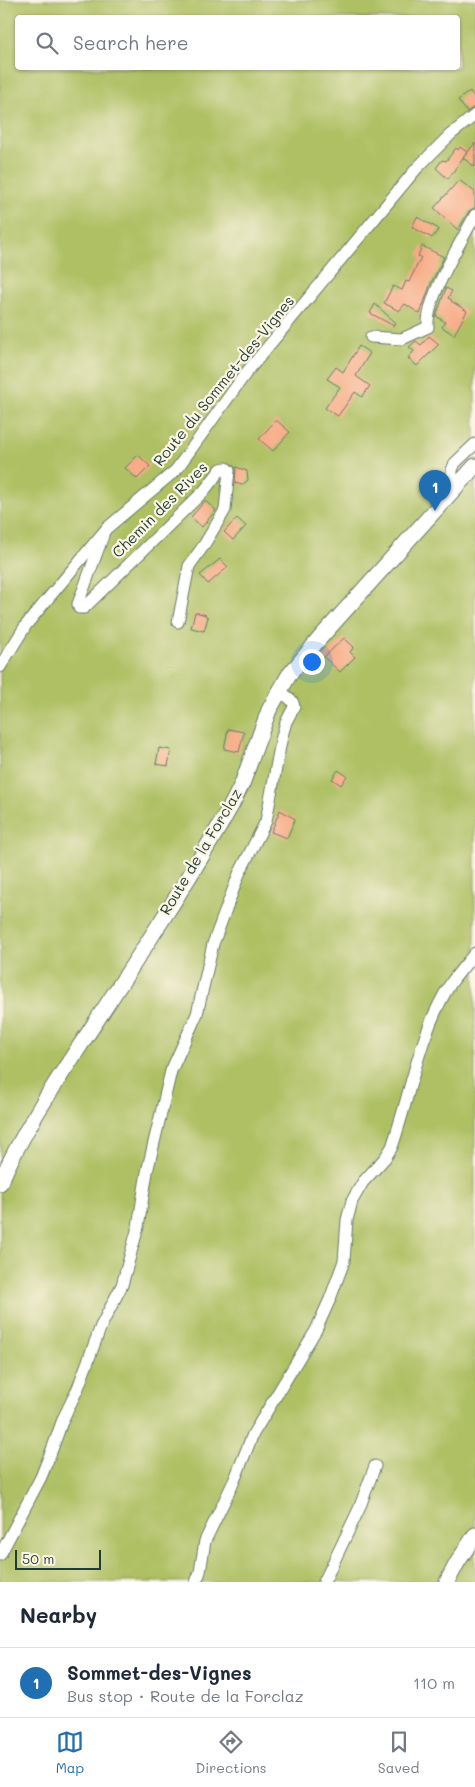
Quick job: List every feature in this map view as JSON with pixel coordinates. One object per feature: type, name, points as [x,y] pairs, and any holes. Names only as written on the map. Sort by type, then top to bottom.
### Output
[{"type":"main road","name":"Route de la Forclaz","points":[[0,1183],[11,1157],[46,1098],[122,981],[232,804],[242,784],[267,714],[295,667],[475,466]]},
{"type":"main road","points":[[447,1582],[475,1535]]},
{"type":"street","name":"Route du Sommet-des-Vignes","points":[[0,667],[26,625],[106,528],[176,470],[246,373],[417,168],[450,135],[475,115]]},
{"type":"street","points":[[371,337],[402,339],[428,327],[427,318],[431,301],[475,215]]},
{"type":"street","points":[[458,485],[452,476],[454,465],[475,444]]},
{"type":"street","name":"Chemin des Rives","points":[[106,528],[78,604],[79,608],[84,608],[204,490],[222,469],[226,468],[229,470],[225,510],[189,566],[178,622]]},
{"type":"street","points":[[0,1555],[38,1483],[54,1447],[63,1419],[78,1388],[101,1326],[122,1285],[138,1227],[147,1172],[170,1076],[177,1054],[197,1014],[213,944],[239,874],[268,816],[282,736],[286,722],[294,707],[293,701],[279,692]]},
{"type":"street","points":[[196,1582],[200,1572],[205,1541],[234,1481],[253,1434],[316,1330],[330,1299],[344,1261],[347,1220],[352,1201],[363,1182],[385,1158],[392,1147],[429,1027],[450,984],[475,953]]},
{"type":"street","points":[[324,1582],[359,1509],[375,1466]]},
{"type":"green space","points":[[0,0],[475,0],[475,1582],[0,1582]]},
{"type":"building","points":[[470,91],[475,98],[475,106],[467,112],[458,100]]},
{"type":"building","points":[[475,143],[475,167],[463,158]]},
{"type":"building","points":[[460,147],[467,152],[448,179],[436,168],[442,160],[446,161],[456,148],[458,150]]},
{"type":"building","points":[[459,180],[475,192],[475,208],[469,211],[458,230],[434,208]]},
{"type":"building","points":[[417,217],[439,229],[432,238],[412,227]]},
{"type":"building","points":[[422,246],[444,257],[431,283],[420,314],[405,304],[399,311],[384,303],[393,286],[402,290],[406,281],[409,282],[421,257],[418,256]]},
{"type":"building","points":[[446,288],[452,291],[448,298],[467,311],[454,335],[442,327],[445,322],[436,316]]},
{"type":"building","points":[[375,304],[396,323],[394,326],[370,313]]},
{"type":"building","points":[[429,336],[439,344],[417,366],[408,358],[414,351],[409,347],[416,341],[421,345]]},
{"type":"building","points":[[359,346],[370,353],[356,376],[370,386],[362,397],[355,392],[338,416],[325,408],[340,387],[327,379],[336,367],[343,372]]},
{"type":"building","points":[[276,420],[290,432],[273,451],[259,439]]},
{"type":"building","points":[[138,455],[150,466],[137,479],[125,468]]},
{"type":"building","points":[[236,467],[247,471],[248,480],[242,485],[235,483]]},
{"type":"building","points":[[205,501],[216,510],[202,527],[191,517]]},
{"type":"building","points":[[237,518],[246,526],[233,540],[224,532]]},
{"type":"building","points":[[220,559],[228,567],[208,584],[200,575]]},
{"type":"building","points":[[195,612],[208,617],[204,631],[191,628]]},
{"type":"building","points":[[344,638],[354,647],[350,652],[355,657],[340,672],[324,657]]},
{"type":"building","points":[[228,729],[244,732],[239,752],[224,749]]},
{"type":"building","points":[[159,748],[171,750],[168,766],[156,764]]},
{"type":"building","points":[[338,770],[347,776],[341,785],[332,779]]},
{"type":"building","points":[[280,810],[295,819],[287,838],[271,832]]},
{"type":"place","name":"Sommet-des-Vignes","points":[[435,511]]}]
